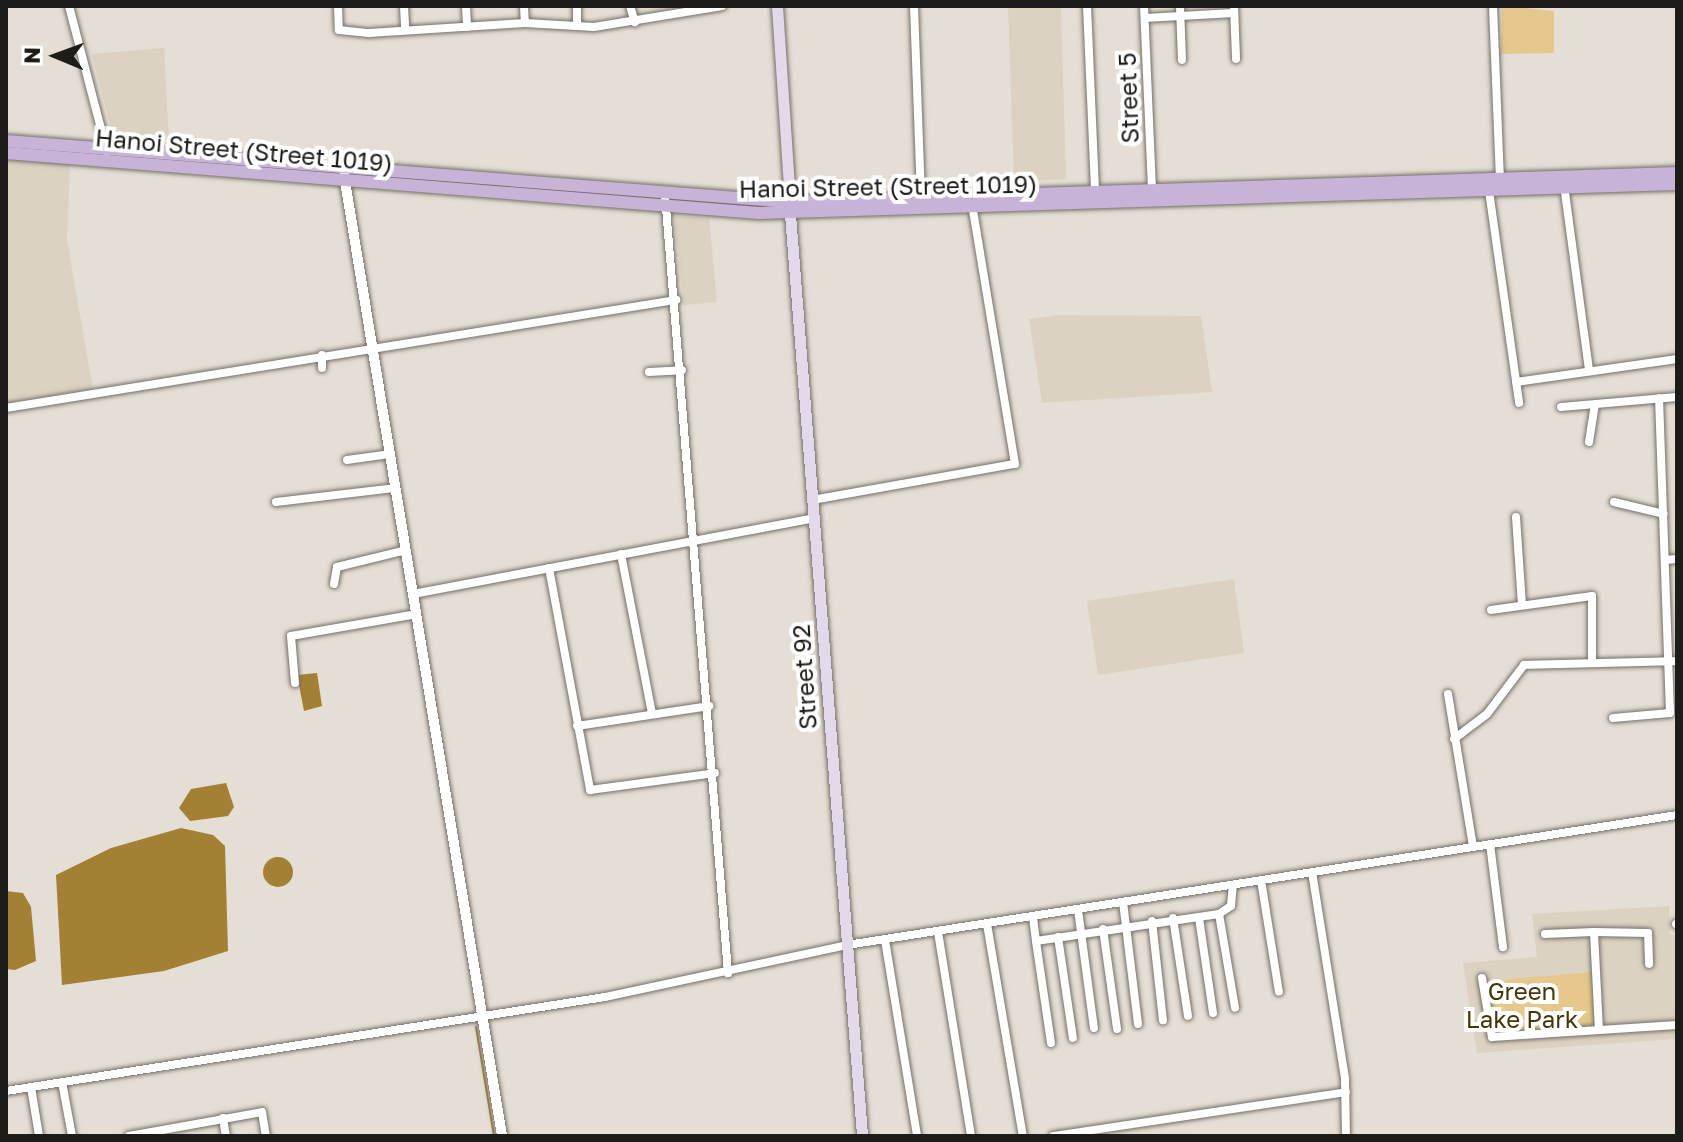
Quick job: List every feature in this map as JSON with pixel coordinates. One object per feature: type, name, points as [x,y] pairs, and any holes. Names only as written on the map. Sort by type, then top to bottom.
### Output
[{"type":"main road","name":"Street 92","points":[[777,6],[862,1136]]},
{"type":"main road","name":"Hanoi Street (Street 1019)","points":[[6,141],[107,155],[666,201],[790,208],[972,201],[1489,191],[1677,173]]},
{"type":"main road","name":"Hanoi Street (Street 1019)","points":[[6,153],[107,155]]},
{"type":"main road","name":"Hanoi Street (Street 1019)","points":[[790,208],[921,197],[972,201],[1152,188],[1500,180],[1677,184]]},
{"type":"street","points":[[69,6],[107,155]]},
{"type":"street","points":[[338,6],[339,30],[525,23],[577,26],[635,22],[697,8],[722,6]]},
{"type":"street","points":[[404,6],[405,28]]},
{"type":"street","points":[[466,6],[467,27]]},
{"type":"street","points":[[524,6],[525,23]]},
{"type":"street","points":[[577,6],[577,26]]},
{"type":"street","points":[[630,6],[635,22]]},
{"type":"street","points":[[914,6],[921,197]]},
{"type":"street","points":[[1087,6],[1095,190]]},
{"type":"street","name":"Street 5","points":[[1144,6],[1152,188]]},
{"type":"street","points":[[1180,6],[1182,60]]},
{"type":"street","points":[[1493,6],[1500,180]]},
{"type":"street","points":[[1145,18],[1234,10],[1236,59]]},
{"type":"street","points":[[344,174],[502,1136]]},
{"type":"street","points":[[1564,183],[1589,371]]},
{"type":"street","points":[[1489,191],[1519,403]]},
{"type":"street","points":[[666,201],[715,773],[728,973]]},
{"type":"street","points":[[812,500],[1015,464],[972,201]]},
{"type":"street","points":[[6,408],[676,300]]},
{"type":"street","points":[[322,355],[322,368]]},
{"type":"street","points":[[1516,382],[1677,359]]},
{"type":"street","points":[[649,372],[682,370]]},
{"type":"street","points":[[1561,407],[1677,397]]},
{"type":"street","points":[[1613,718],[1668,715],[1673,661],[1665,560],[1659,398]]},
{"type":"street","points":[[1589,442],[1595,404]]},
{"type":"street","points":[[347,460],[390,454]]},
{"type":"street","points":[[276,502],[396,488]]},
{"type":"street","points":[[1614,502],[1664,514]]},
{"type":"street","points":[[1516,517],[1522,605]]},
{"type":"street","points":[[413,594],[814,518]]},
{"type":"street","points":[[334,584],[337,567],[406,550]]},
{"type":"street","points":[[621,554],[652,714]]},
{"type":"street","points":[[1665,560],[1677,559]]},
{"type":"street","points":[[549,568],[590,790],[715,773]]},
{"type":"street","points":[[1491,610],[1592,596],[1592,663]]},
{"type":"street","points":[[295,683],[291,636],[417,614]]},
{"type":"street","points":[[1454,739],[1487,714],[1518,667],[1673,661]]},
{"type":"street","points":[[1448,694],[1473,847]]},
{"type":"street","points":[[577,726],[709,706]]},
{"type":"street","points":[[6,1091],[728,973],[847,945],[1677,815]]},
{"type":"street","points":[[1490,844],[1503,947]]},
{"type":"street","points":[[1312,872],[1346,1092],[1346,1136]]},
{"type":"street","points":[[1261,880],[1279,992]]},
{"type":"street","points":[[1036,941],[1152,921],[1219,914],[1231,906],[1233,885]]},
{"type":"street","points":[[1123,902],[1138,1024]]},
{"type":"street","points":[[1078,910],[1094,1028]]},
{"type":"street","points":[[1219,914],[1235,1008]]},
{"type":"street","points":[[1033,917],[1051,1043]]},
{"type":"street","points":[[1173,918],[1188,1016]]},
{"type":"street","points":[[1199,918],[1213,1013]]},
{"type":"street","points":[[1152,921],[1163,1020]]},
{"type":"street","points":[[987,924],[1023,1136]]},
{"type":"street","points":[[1103,929],[1117,1029]]},
{"type":"street","points":[[938,932],[971,1136]]},
{"type":"street","points":[[1594,932],[1599,1030]]},
{"type":"street","points":[[1545,934],[1648,933],[1649,964]]},
{"type":"street","points":[[1058,937],[1073,1038]]},
{"type":"street","points":[[885,940],[917,1136]]},
{"type":"street","points":[[1482,978],[1492,1037],[1677,1025]]},
{"type":"street","points":[[62,1082],[72,1136]]},
{"type":"street","points":[[31,1087],[39,1136]]},
{"type":"street","points":[[1053,1136],[1346,1092]]},
{"type":"street","points":[[129,1136],[262,1112],[266,1136]]},
{"type":"street","points":[[223,1118],[226,1136]]},
{"type":"street","points":[[177,1126],[178,1136]]},
{"type":"shaded area","points":[[1008,6],[1061,6],[1066,179],[1014,181]]},
{"type":"shaded area","points":[[164,48],[169,140],[113,136],[92,54]]},
{"type":"shaded area","points":[[6,160],[70,163],[67,240],[93,389],[6,404]]},
{"type":"shaded area","points":[[674,216],[709,218],[717,302],[684,305]]},
{"type":"shaded area","points":[[1059,315],[1201,316],[1212,392],[1042,403],[1029,319]]},
{"type":"shaded area","points":[[1234,579],[1244,653],[1098,675],[1087,601]]},
{"type":"shaded area","points":[[317,673],[322,706],[304,711],[297,675]]},
{"type":"shaded area","points":[[226,783],[234,807],[228,816],[190,821],[179,808],[191,789]]},
{"type":"shaded area","points":[[181,828],[213,835],[225,846],[228,951],[164,971],[62,985],[56,875],[111,848]]},
{"type":"shaded area","points":[[278,857],[289,861],[293,872],[289,883],[278,887],[267,883],[263,872],[267,861]]},
{"type":"shaded area","points":[[6,891],[23,893],[31,907],[36,961],[15,970],[6,969]]},
{"type":"shaded area","points":[[1669,906],[1670,935],[1677,935],[1677,1039],[1477,1053],[1463,963],[1537,957],[1532,914]]},
{"type":"green space","points":[[1502,6],[1554,11],[1554,53],[1501,54]]},
{"type":"green space","name":"Green Lake Park","points":[[1592,972],[1595,1025],[1496,1034],[1487,981]]},
{"type":"waterway","points":[[476,1027],[494,1136]]}]
